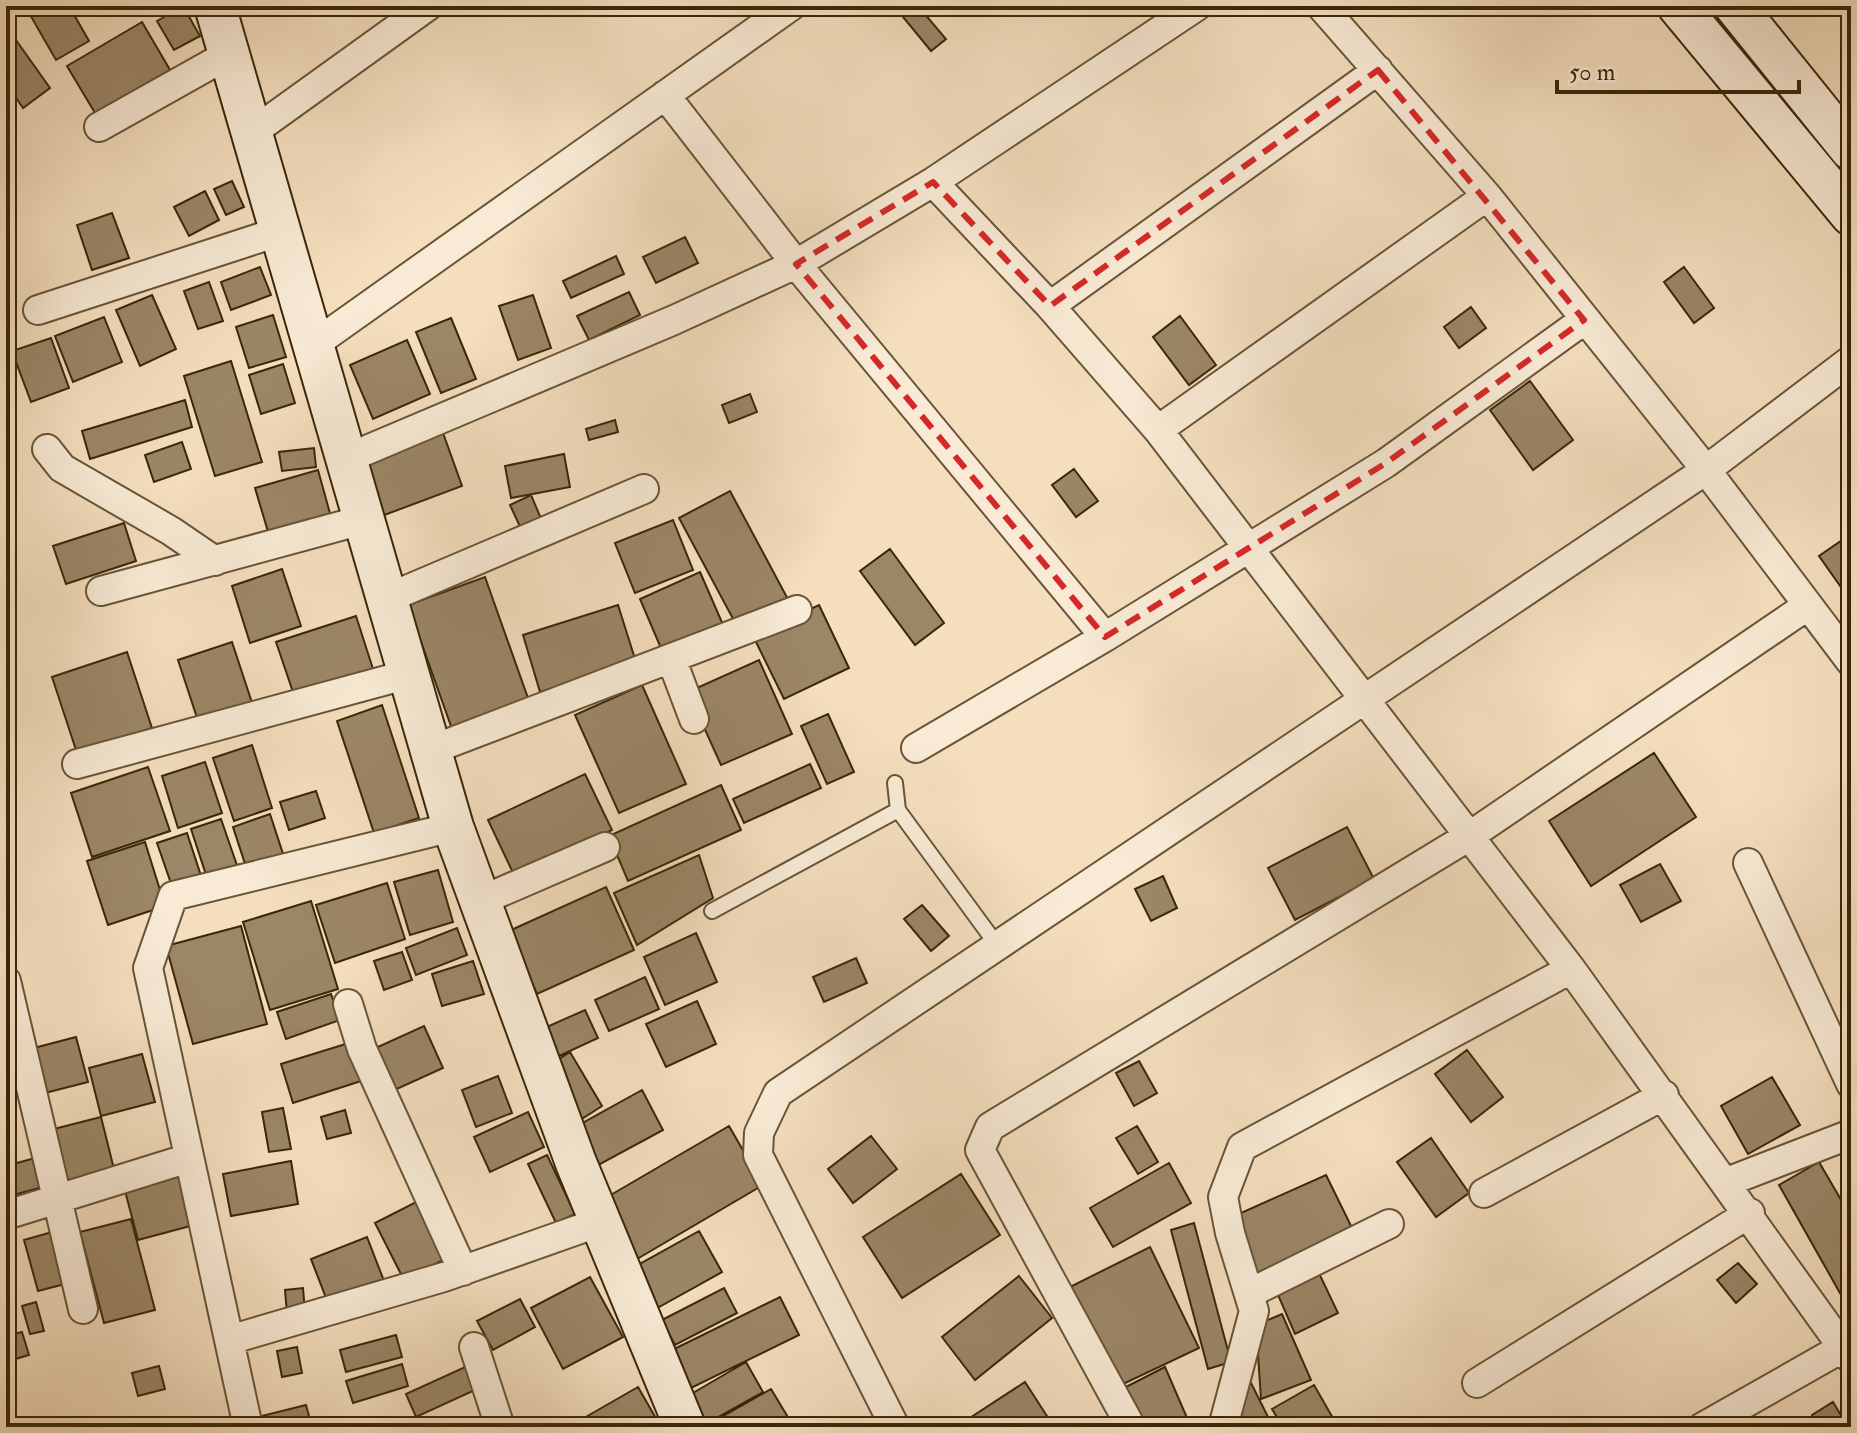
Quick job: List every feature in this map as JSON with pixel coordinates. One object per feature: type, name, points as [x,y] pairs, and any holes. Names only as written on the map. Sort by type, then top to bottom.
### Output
[{"type":"street","points":[[215,6],[250,134],[316,343],[453,827],[600,1222],[685,1427]]},
{"type":"street","points":[[250,134],[428,6]]},
{"type":"street","points":[[316,343],[791,6]]},
{"type":"street","points":[[348,458],[674,320],[796,264],[933,182],[1197,6]]},
{"type":"street","points":[[1321,6],[1487,196],[1706,470],[1851,662]]},
{"type":"street","points":[[1678,6],[1851,215]]},
{"type":"street","points":[[1735,6],[1851,150]]},
{"type":"street","points":[[99,127],[229,54]]},
{"type":"street","points":[[1050,306],[1378,70]]},
{"type":"street","points":[[665,95],[796,264],[1105,637]]},
{"type":"street","points":[[933,182],[1050,306],[1158,430],[1471,835],[1849,1350],[1707,1426]]},
{"type":"street","points":[[1158,430],[1487,196]]},
{"type":"street","points":[[38,310],[281,231]]},
{"type":"street","points":[[916,748],[1105,637],[1386,463],[1584,320]]},
{"type":"street","points":[[895,1427],[758,1155],[759,1133],[778,1093],[1706,470],[1851,360]]},
{"type":"street","points":[[47,449],[62,468],[171,531],[215,561]]},
{"type":"street","points":[[388,598],[644,489]]},
{"type":"street","points":[[101,591],[366,519]]},
{"type":"street","points":[[1131,1427],[980,1150],[982,1138],[1001,1117],[1471,835],[1807,606]]},
{"type":"street","points":[[431,750],[797,610]]},
{"type":"street","points":[[671,658],[694,719]]},
{"type":"street","points":[[77,764],[409,674]]},
{"type":"street","points":[[248,1427],[148,968],[173,896],[453,827]]},
{"type":"street","points":[[480,901],[605,847]]},
{"type":"street","points":[[1748,863],[1851,1084]]},
{"type":"street","points":[[1223,1427],[1254,1311],[1230,1233],[1223,1197],[1242,1147],[1571,969]]},
{"type":"street","points":[[6,981],[83,1309]]},
{"type":"street","points":[[348,1004],[362,1049],[463,1271]]},
{"type":"street","points":[[1484,1193],[1664,1095]]},
{"type":"street","points":[[1727,1182],[1851,1134]]},
{"type":"street","points":[[6,1215],[189,1158]]},
{"type":"street","points":[[1477,1383],[1750,1213]]},
{"type":"street","points":[[229,1340],[463,1271],[600,1222]]},
{"type":"street","points":[[1250,1293],[1389,1224]]},
{"type":"street","points":[[474,1347],[500,1427]]},
{"type":"lane","points":[[895,783],[898,810],[997,945]]},
{"type":"lane","points":[[712,911],[898,810]]},
{"type":"highlighted area","points":[[1378,70],[1584,320],[1386,463],[1105,637],[796,264],[933,182],[1050,306]]},
{"type":"building","points":[[25,6],[69,6],[89,41],[56,60]]},
{"type":"building","points":[[183,6],[200,36],[174,50],[157,21]]},
{"type":"building","points":[[894,6],[918,6],[946,39],[931,51]]},
{"type":"building","points":[[142,22],[170,70],[95,113],[67,66]]},
{"type":"building","points":[[6,26],[50,88],[23,108],[6,83]]},
{"type":"building","points":[[232,181],[244,207],[226,215],[214,189]]},
{"type":"building","points":[[205,191],[219,220],[189,236],[174,207]]},
{"type":"building","points":[[112,213],[129,258],[92,270],[77,225]]},
{"type":"building","points":[[685,237],[698,263],[656,283],[643,257]]},
{"type":"building","points":[[616,256],[624,274],[571,298],[563,281]]},
{"type":"building","points":[[260,267],[271,295],[231,310],[221,282]]},
{"type":"building","points":[[1684,267],[1714,308],[1694,323],[1664,282]]},
{"type":"building","points":[[209,282],[223,321],[198,329],[184,291]]},
{"type":"building","points":[[629,292],[640,315],[589,340],[577,316]]},
{"type":"building","points":[[152,295],[176,349],[140,366],[116,310]]},
{"type":"building","points":[[533,295],[551,348],[518,360],[499,306]]},
{"type":"building","points":[[1471,307],[1486,328],[1459,348],[1444,327]]},
{"type":"building","points":[[273,315],[286,357],[249,368],[236,327]]},
{"type":"building","points":[[1180,316],[1216,365],[1189,385],[1153,337]]},
{"type":"building","points":[[104,317],[122,362],[73,382],[55,336]]},
{"type":"building","points":[[451,318],[476,379],[441,393],[416,332]]},
{"type":"building","points":[[51,338],[69,388],[31,402],[12,351]]},
{"type":"building","points":[[407,340],[430,394],[373,419],[350,365]]},
{"type":"building","points":[[231,361],[262,462],[215,476],[184,376]]},
{"type":"building","points":[[283,364],[295,403],[261,414],[249,375]]},
{"type":"building","points":[[1530,381],[1573,440],[1533,470],[1490,410]]},
{"type":"building","points":[[750,394],[757,412],[729,423],[722,405]]},
{"type":"building","points":[[185,400],[192,427],[90,459],[82,431]]},
{"type":"building","points":[[615,420],[618,432],[589,440],[586,429]]},
{"type":"building","points":[[442,430],[462,486],[379,517],[358,460]]},
{"type":"building","points":[[182,442],[191,469],[154,482],[145,455]]},
{"type":"building","points":[[314,448],[316,467],[282,471],[279,452]]},
{"type":"building","points":[[564,454],[570,487],[511,498],[505,466]]},
{"type":"building","points":[[1074,469],[1098,501],[1076,517],[1052,485]]},
{"type":"building","points":[[318,470],[331,517],[269,535],[255,488]]},
{"type":"building","points":[[730,491],[790,603],[739,630],[679,518]]},
{"type":"building","points":[[531,495],[542,521],[522,531],[510,505]]},
{"type":"building","points":[[673,520],[693,570],[635,593],[615,543]]},
{"type":"building","points":[[124,523],[136,561],[66,584],[53,546]]},
{"type":"building","points":[[1851,534],[1851,599],[1850,600],[1819,556]]},
{"type":"building","points":[[890,549],[944,623],[915,645],[860,571]]},
{"type":"building","points":[[282,569],[301,626],[250,643],[232,586]]},
{"type":"building","points":[[700,572],[724,627],[663,653],[640,599]]},
{"type":"building","points":[[485,577],[529,701],[452,729],[408,605]]},
{"type":"building","points":[[618,605],[636,662],[540,692],[523,635]]},
{"type":"building","points":[[819,605],[849,668],[784,699],[753,636]]},
{"type":"building","points":[[356,616],[374,672],[295,698],[276,642]]},
{"type":"building","points":[[232,642],[255,712],[201,730],[178,660]]},
{"type":"building","points":[[127,652],[152,728],[77,753],[52,677]]},
{"type":"building","points":[[759,660],[792,734],[721,765],[688,692]]},
{"type":"building","points":[[642,685],[686,784],[619,813],[575,715]]},
{"type":"building","points":[[382,705],[419,818],[374,833],[337,721]]},
{"type":"building","points":[[828,714],[854,772],[827,784],[801,726]]},
{"type":"building","points":[[252,745],[272,808],[234,821],[213,758]]},
{"type":"building","points":[[1654,753],[1696,817],[1591,886],[1549,821]]},
{"type":"building","points":[[205,762],[222,813],[178,828],[162,776]]},
{"type":"building","points":[[810,764],[821,788],[744,823],[733,799]]},
{"type":"building","points":[[148,767],[170,831],[92,857],[71,793]]},
{"type":"building","points":[[585,774],[612,830],[515,877],[488,820]]},
{"type":"building","points":[[721,785],[741,830],[628,881],[609,836]]},
{"type":"building","points":[[316,791],[325,818],[289,830],[280,802]]},
{"type":"building","points":[[270,814],[286,863],[249,876],[233,827]]},
{"type":"building","points":[[221,819],[240,874],[209,884],[191,829]]},
{"type":"building","points":[[1347,827],[1374,879],[1295,920],[1268,868]]},
{"type":"building","points":[[187,833],[204,885],[175,895],[157,843]]},
{"type":"building","points":[[145,842],[165,906],[108,925],[87,861]]},
{"type":"building","points":[[699,855],[713,898],[637,945],[614,893]]},
{"type":"building","points":[[1660,864],[1681,901],[1641,922],[1620,885]]},
{"type":"building","points":[[438,870],[453,922],[410,935],[394,882]]},
{"type":"building","points":[[1163,876],[1177,908],[1151,921],[1135,889]]},
{"type":"building","points":[[387,883],[405,939],[335,963],[316,905]]},
{"type":"building","points":[[606,887],[634,950],[537,994],[509,931]]},
{"type":"building","points":[[311,901],[338,989],[270,1010],[243,922]]},
{"type":"building","points":[[922,905],[949,936],[931,951],[904,919]]},
{"type":"building","points":[[241,926],[267,1024],[193,1044],[166,946]]},
{"type":"building","points":[[457,928],[467,955],[416,975],[406,948]]},
{"type":"building","points":[[696,933],[717,982],[665,1005],[644,957]]},
{"type":"building","points":[[402,952],[412,980],[384,990],[374,961]]},
{"type":"building","points":[[856,958],[867,983],[824,1002],[813,977]]},
{"type":"building","points":[[473,961],[484,994],[442,1006],[432,974]]},
{"type":"building","points":[[645,977],[659,1009],[609,1031],[595,1000]]},
{"type":"building","points":[[331,994],[340,1020],[286,1039],[277,1012]]},
{"type":"building","points":[[697,1001],[716,1044],[666,1067],[646,1024]]},
{"type":"building","points":[[585,1010],[598,1038],[544,1063],[531,1034]]},
{"type":"building","points":[[424,1026],[443,1068],[388,1093],[369,1051]]},
{"type":"building","points":[[76,1037],[88,1082],[41,1094],[30,1049]]},
{"type":"building","points":[[352,1042],[364,1080],[293,1103],[281,1064]]},
{"type":"building","points":[[1467,1050],[1503,1097],[1471,1122],[1435,1074]]},
{"type":"building","points":[[570,1052],[602,1106],[577,1122],[545,1068]]},
{"type":"building","points":[[142,1054],[155,1102],[101,1116],[89,1068]]},
{"type":"building","points":[[1139,1061],[1157,1093],[1134,1106],[1116,1073]]},
{"type":"building","points":[[498,1076],[512,1113],[476,1127],[462,1090]]},
{"type":"building","points":[[1772,1077],[1800,1125],[1748,1154],[1721,1106]]},
{"type":"building","points":[[6,1079],[15,1112],[6,1114]]},
{"type":"building","points":[[642,1090],[663,1130],[591,1169],[570,1130]]},
{"type":"building","points":[[283,1108],[291,1149],[269,1152],[262,1112]]},
{"type":"building","points":[[345,1110],[351,1133],[327,1139],[321,1117]]},
{"type":"building","points":[[528,1112],[544,1147],[490,1172],[474,1137]]},
{"type":"building","points":[[101,1117],[115,1173],[64,1186],[50,1130]]},
{"type":"building","points":[[729,1126],[763,1185],[632,1262],[597,1203]]},
{"type":"building","points":[[1137,1126],[1158,1162],[1138,1174],[1116,1138]]},
{"type":"building","points":[[871,1136],[897,1169],[853,1203],[828,1169]]},
{"type":"building","points":[[1431,1138],[1469,1193],[1436,1217],[1397,1162]]},
{"type":"building","points":[[547,1155],[575,1214],[556,1223],[528,1164]]},
{"type":"building","points":[[35,1158],[43,1187],[6,1197],[6,1166]]},
{"type":"building","points":[[291,1161],[298,1204],[231,1216],[223,1174]]},
{"type":"building","points":[[1819,1162],[1851,1217],[1849,1309],[1779,1185]]},
{"type":"building","points":[[1169,1163],[1191,1203],[1113,1247],[1090,1208]]},
{"type":"building","points":[[961,1174],[1000,1235],[902,1298],[863,1237]]},
{"type":"building","points":[[1326,1175],[1357,1238],[1257,1283],[1232,1217]]},
{"type":"building","points":[[181,1176],[194,1225],[138,1240],[125,1191]]},
{"type":"building","points":[[422,1199],[451,1256],[404,1280],[375,1223]]},
{"type":"building","points":[[131,1219],[155,1310],[104,1323],[80,1232]]},
{"type":"building","points":[[1194,1223],[1231,1362],[1208,1369],[1171,1230]]},
{"type":"building","points":[[699,1231],[722,1272],[652,1311],[629,1270]]},
{"type":"building","points":[[52,1232],[65,1284],[38,1291],[24,1240]]},
{"type":"building","points":[[367,1237],[384,1281],[328,1303],[311,1259]]},
{"type":"building","points":[[1150,1247],[1199,1348],[1119,1386],[1070,1287]]},
{"type":"building","points":[[1738,1263],[1757,1284],[1736,1303],[1717,1280]]},
{"type":"building","points":[[1317,1269],[1338,1313],[1295,1334],[1275,1288]]},
{"type":"building","points":[[1019,1276],[1052,1318],[975,1380],[942,1337]]},
{"type":"building","points":[[590,1277],[623,1337],[563,1369],[531,1308]]},
{"type":"building","points":[[6,1283],[14,1311],[6,1313]]},
{"type":"building","points":[[303,1288],[305,1312],[287,1313],[285,1290]]},
{"type":"building","points":[[724,1288],[737,1313],[675,1345],[662,1320]]},
{"type":"building","points":[[780,1297],[799,1335],[685,1391],[666,1353]]},
{"type":"building","points":[[520,1299],[535,1327],[493,1350],[477,1321]]},
{"type":"building","points":[[36,1302],[44,1331],[30,1334],[22,1306]]},
{"type":"building","points":[[1282,1314],[1311,1380],[1261,1399],[1256,1325]]},
{"type":"building","points":[[22,1332],[29,1355],[12,1360],[6,1336]]},
{"type":"building","points":[[396,1335],[402,1357],[346,1372],[340,1350]]},
{"type":"building","points":[[297,1347],[302,1373],[282,1377],[277,1351]]},
{"type":"building","points":[[746,1362],[763,1392],[702,1426],[686,1397]]},
{"type":"building","points":[[402,1364],[408,1386],[353,1403],[346,1381]]},
{"type":"building","points":[[159,1366],[165,1389],[138,1396],[132,1373]]},
{"type":"building","points":[[465,1367],[475,1390],[416,1417],[406,1394]]},
{"type":"building","points":[[1165,1367],[1191,1427],[1139,1427],[1120,1390]]},
{"type":"building","points":[[1247,1375],[1273,1427],[1232,1427]]},
{"type":"building","points":[[1025,1382],[1054,1427],[956,1427]]},
{"type":"building","points":[[1314,1385],[1338,1427],[1283,1427],[1272,1409]]},
{"type":"building","points":[[638,1387],[661,1427],[580,1427],[577,1422]]},
{"type":"building","points":[[771,1389],[792,1424],[787,1427],[704,1427]]},
{"type":"building","points":[[1833,1402],[1848,1427],[1818,1427],[1812,1415]]},
{"type":"building","points":[[306,1405],[312,1427],[265,1427],[262,1416]]}]
